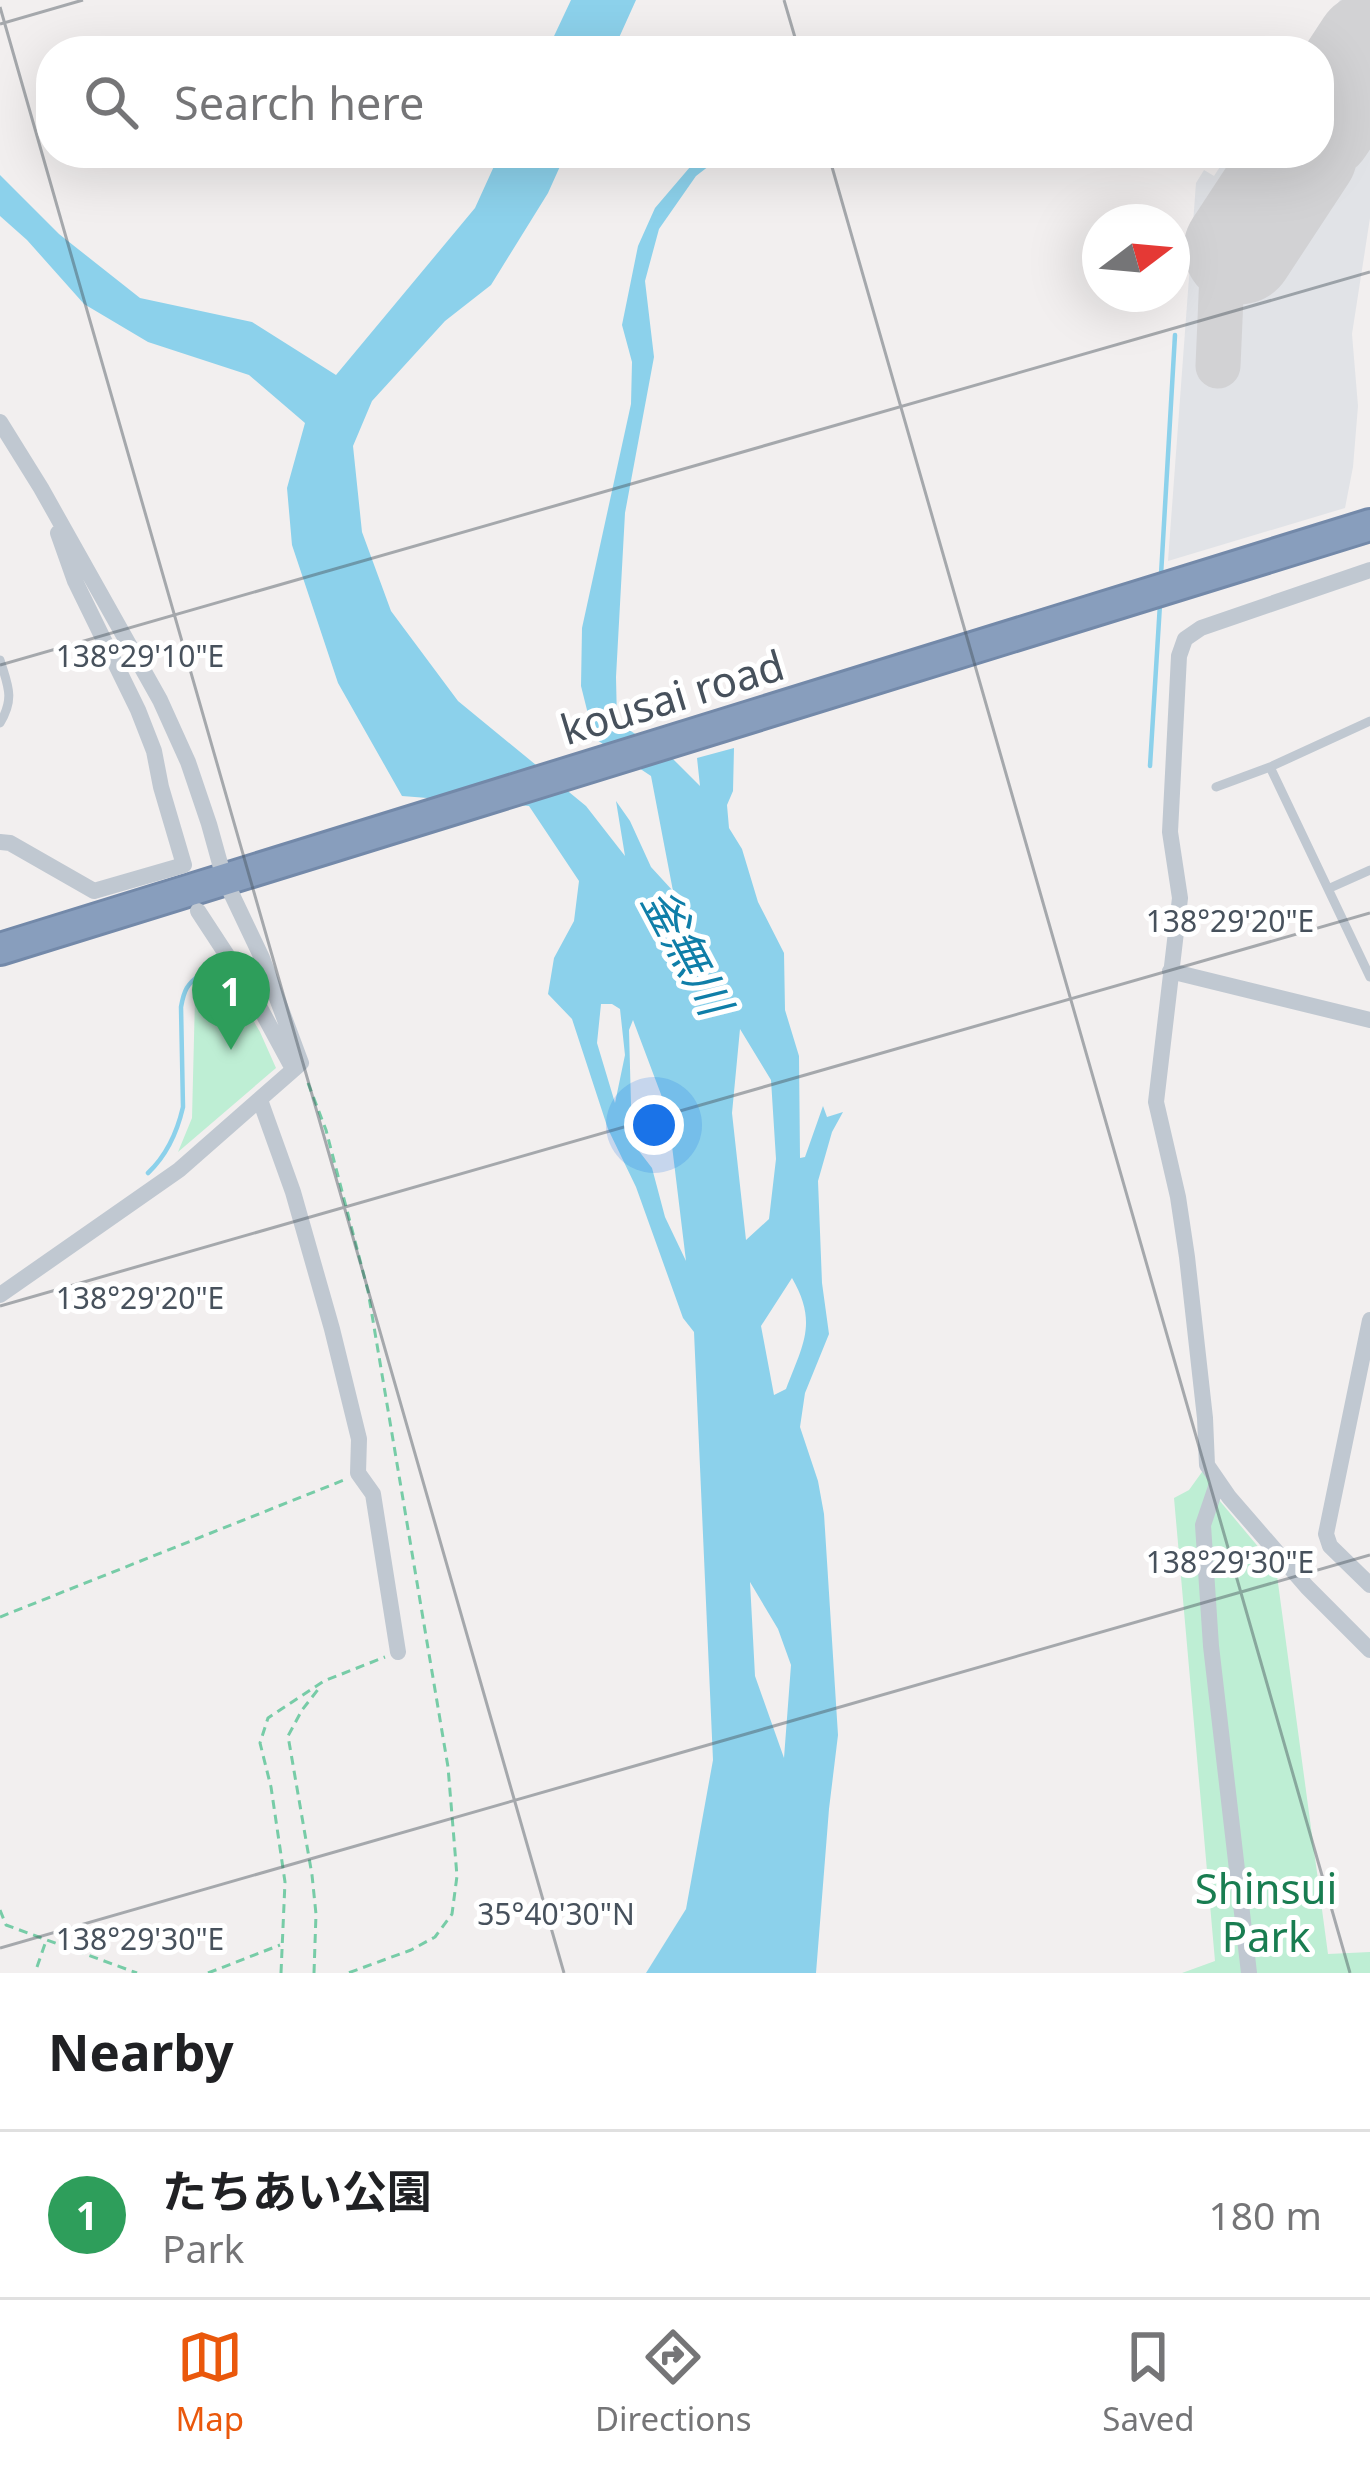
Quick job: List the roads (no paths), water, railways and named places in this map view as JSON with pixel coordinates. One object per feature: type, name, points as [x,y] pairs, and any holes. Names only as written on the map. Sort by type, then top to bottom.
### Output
[{"type":"highway","name":"kousai road","points":[[0,949],[1370,525]]},
{"type":"street","points":[[0,422],[160,700],[209,824],[237,874],[301,1063],[179,1170],[0,1295]]},
{"type":"street","points":[[0,842],[10,843],[94,890],[184,865],[154,751],[75,581],[52,508]]},
{"type":"street","points":[[1369,575],[1202,628],[1185,638],[1179,656],[1171,771],[1170,832],[1180,898],[1156,1102],[1184,1237],[1207,1465],[1307,1588],[1370,1650]]},
{"type":"street","points":[[198,911],[253,994],[293,1070]]},
{"type":"street","points":[[1170,971],[1370,1020]]},
{"type":"street","points":[[260,1100],[332,1329],[358,1439],[358,1473],[373,1494],[398,1652]]},
{"type":"street","points":[[1370,1320],[1325,1534],[1330,1546],[1370,1585]]},
{"type":"street","points":[[1218,1481],[1203,1525],[1211,1646],[1249,1973]]},
{"type":"lane","points":[[0,659],[10,692],[9,708],[0,723]]},
{"type":"lane","points":[[1216,787],[1370,721]]},
{"type":"lane","points":[[1270,767],[1370,976]]},
{"type":"lane","points":[[1330,888],[1370,870]]},
{"type":"water","points":[[571,0],[636,0],[620,36],[554,36]]},
{"type":"water","name":"釜無川","points":[[493,168],[559,168],[491,285],[445,321],[372,401],[353,446],[362,532],[391,611],[458,701],[586,806],[625,856],[616,801],[651,867],[673,891],[651,776],[594,738],[581,686],[582,628],[631,404],[632,362],[622,325],[638,246],[655,208],[689,168],[706,168],[659,229],[645,281],[654,357],[625,513],[617,722],[672,758],[700,786],[697,758],[734,748],[729,828],[784,953],[785,1010],[799,1056],[800,1158],[805,1157],[823,1106],[827,1117],[843,1112],[818,1181],[829,1334],[805,1393],[800,1427],[824,1514],[838,1735],[816,1973],[646,1973],[686,1909],[713,1760],[694,1332],[683,1318],[636,1187],[608,1129],[572,1019],[548,994],[554,958],[574,921],[579,881],[529,806],[402,796],[338,683],[292,545],[287,488],[305,423],[249,375],[148,342],[84,304],[0,216],[0,175],[59,234],[140,298],[252,322],[336,375],[475,208]],"holes":[[[601,1004],[620,1009],[625,1055],[615,1103],[597,1043]],[[633,1020],[668,1113],[686,1261],[665,1217],[652,1168],[632,1142],[629,1030]],[[740,1029],[771,1080],[776,1159],[769,1219],[746,1240],[732,1113]],[[792,1278],[804,1308],[805,1334],[786,1389],[774,1395],[761,1326]],[[750,1582],[778,1629],[791,1665],[784,1758],[755,1676]]]},
{"type":"waterway","points":[[1161,575],[1175,335]]},
{"type":"waterway","points":[[1150,766],[1160,604]]},
{"type":"waterway","points":[[148,1173],[166,1151],[181,1117],[181,1007],[187,988],[201,974]]},
{"type":"place","name":"たちあい公園","points":[[231,1050]]},
{"type":"park label","name":"Shinsui Park","points":[[1266,1911]]}]
